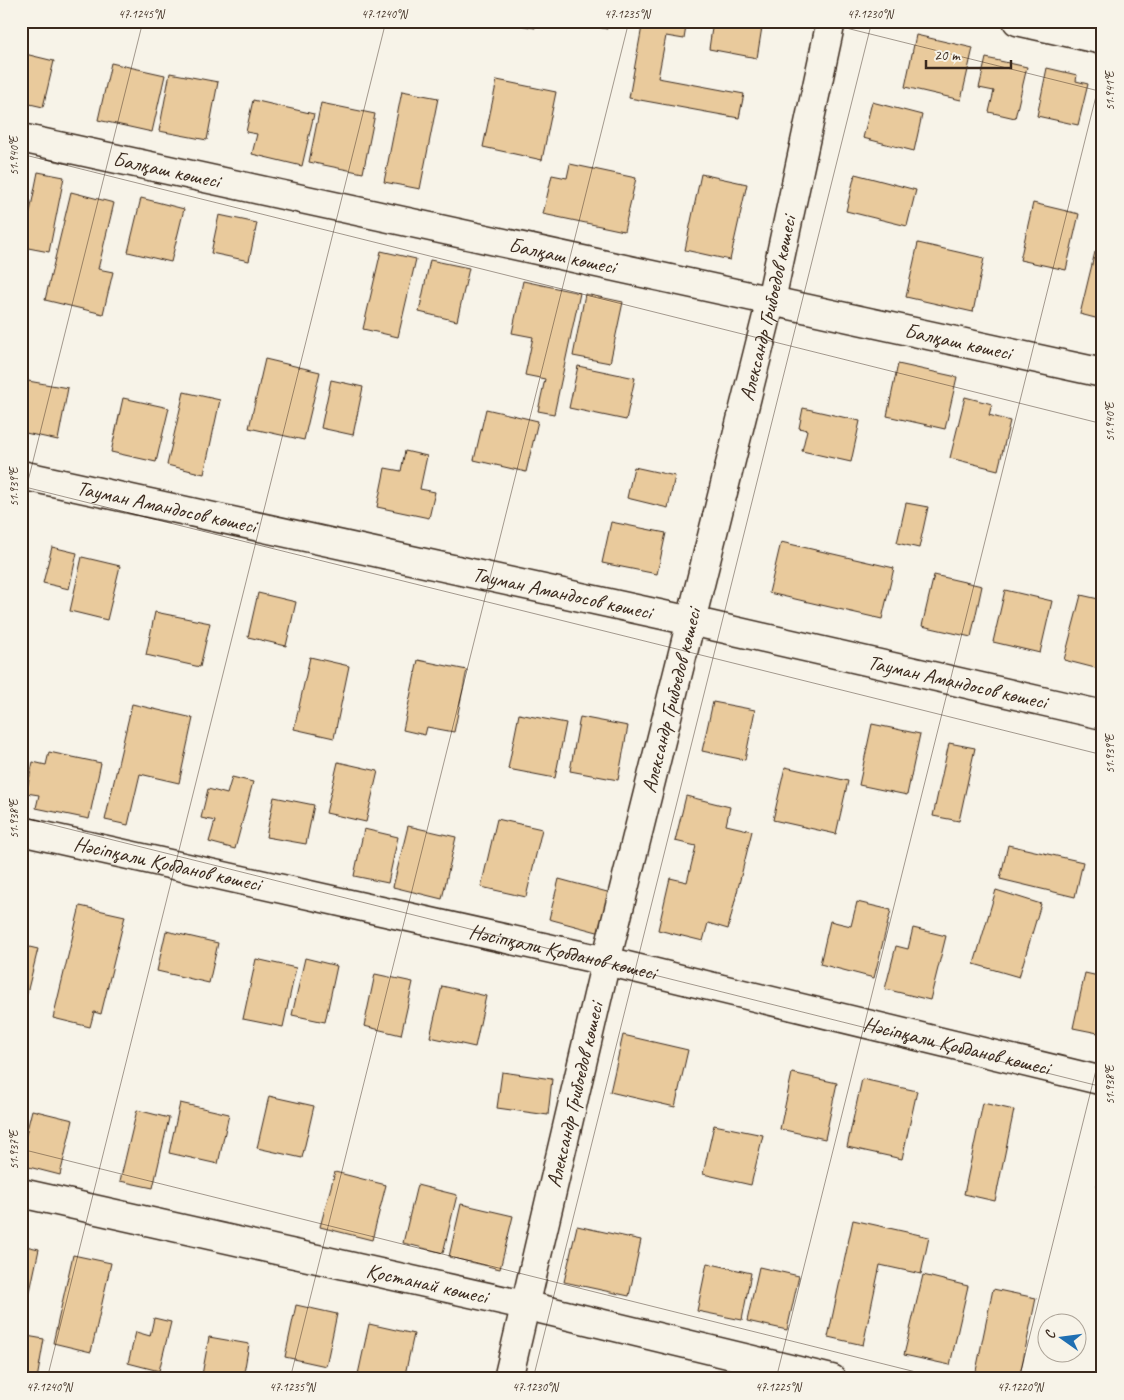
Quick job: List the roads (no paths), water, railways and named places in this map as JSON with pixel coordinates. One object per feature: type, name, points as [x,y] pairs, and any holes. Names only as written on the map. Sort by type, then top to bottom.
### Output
[{"type":"street","name":"Александр Грибоедов көшесі","points":[[508,1379],[606,961],[771,300],[831,21]]},
{"type":"street","points":[[1017,21],[1103,40]]},
{"type":"street","name":"Балқаш көшесі","points":[[21,138],[1103,373]]},
{"type":"street","name":"Тауман Амандосов көшесі","points":[[21,475],[691,621],[1103,715]]},
{"type":"street","name":"Нәсіпқали Қобданов көшесі","points":[[21,831],[606,961],[1103,1081]]},
{"type":"street","name":"Қостанай көшесі","points":[[21,1193],[524,1305],[832,1379]]}]
